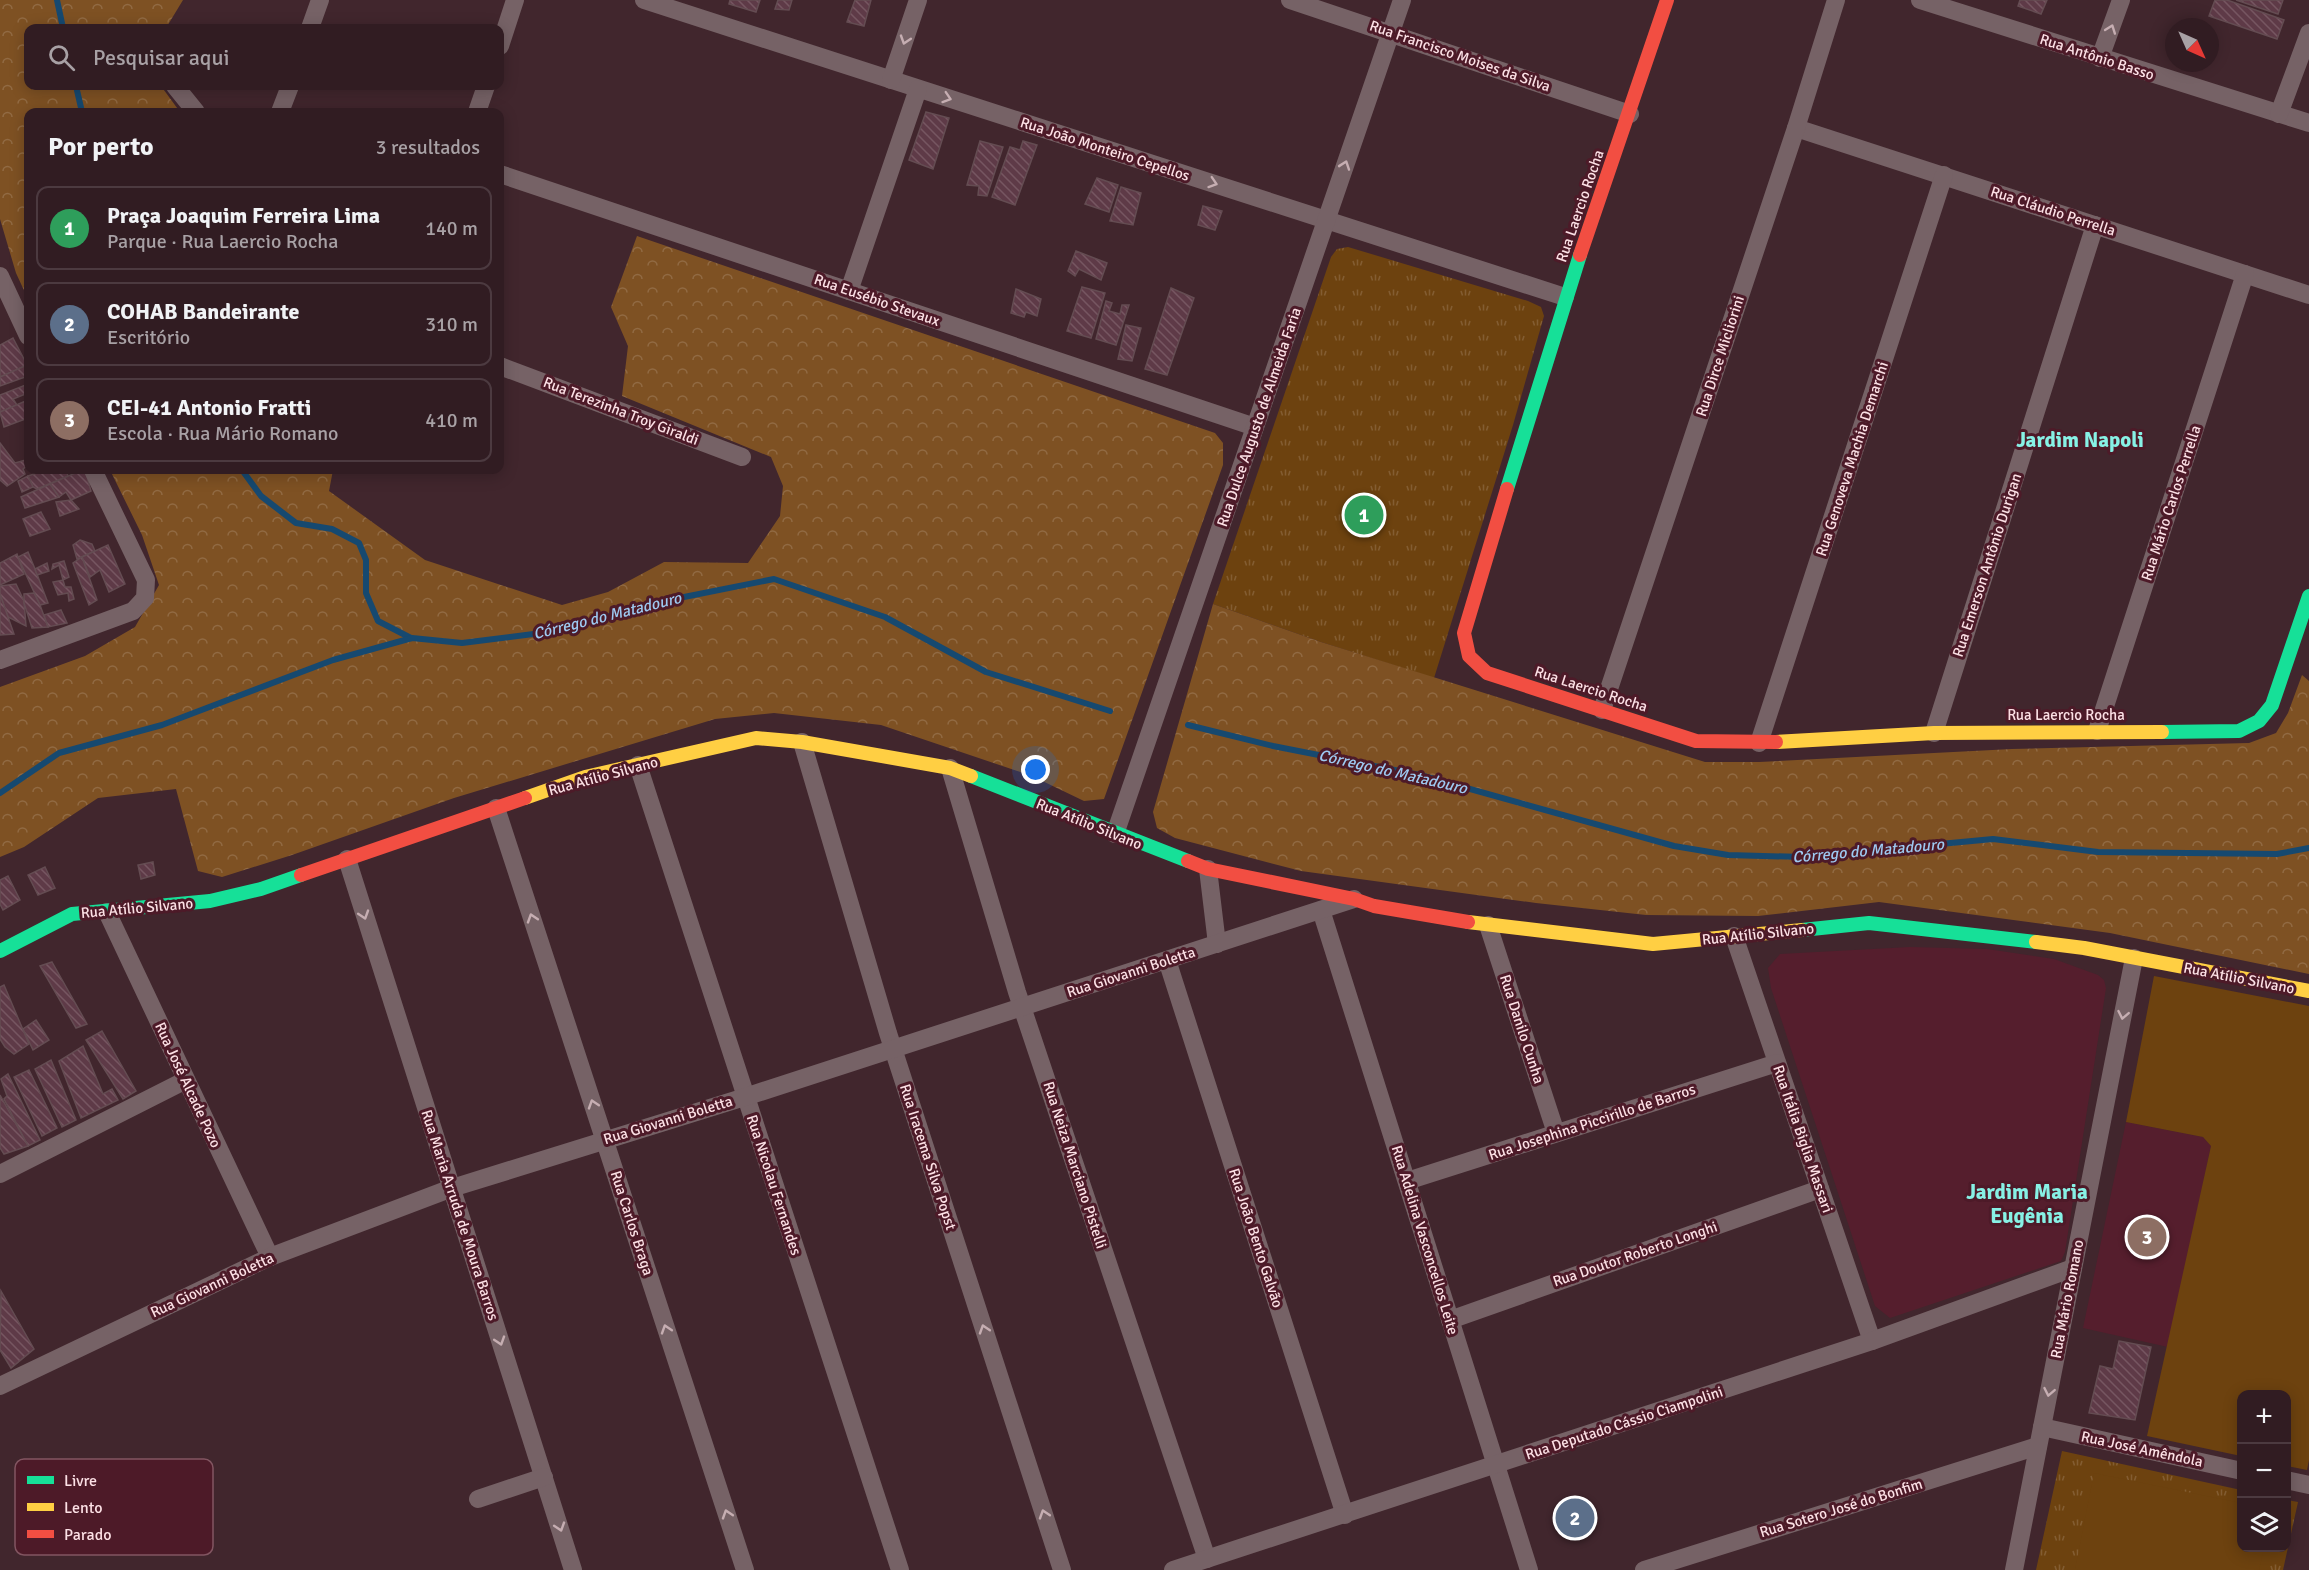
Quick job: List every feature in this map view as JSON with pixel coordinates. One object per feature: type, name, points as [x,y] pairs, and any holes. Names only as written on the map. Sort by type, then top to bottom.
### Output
[{"type":"street","points":[[311,24],[320,0]]},
{"type":"street","points":[[504,34],[515,0]]},
{"type":"street","name":"Rua João Monteiro Cepellos","points":[[644,0],[1565,297]]},
{"type":"street","points":[[891,80],[918,0]]},
{"type":"street","name":"Rua Francisco Moises da Silva","points":[[1290,0],[1391,32],[1629,114]]},
{"type":"street","name":"Rua Dulce Augusto de Almeida Faria","points":[[1115,834],[1402,0]]},
{"type":"street","name":"Rua Laercio Rocha","points":[[1667,0],[1565,297],[1464,633],[1469,656],[1487,673],[1696,741],[1759,744],[1934,733],[2239,731],[2259,721],[2272,705],[2301,644],[2308,605]]},
{"type":"street","name":"Rua Dirce Micliorini","points":[[1602,710],[1796,128],[1836,0]]},
{"type":"street","name":"Rua Antônio Basso","points":[[1921,0],[2309,123]]},
{"type":"street","points":[[2100,58],[2121,0]]},
{"type":"street","points":[[2279,114],[2309,33]]},
{"type":"street","points":[[849,291],[918,88]]},
{"type":"street","points":[[178,90],[193,108]]},
{"type":"street","points":[[282,108],[288,90]]},
{"type":"street","points":[[478,108],[485,90]]},
{"type":"street","name":"Rua Cláudio Perrella","points":[[1796,128],[2309,295]]},
{"type":"street","name":"Rua Eusébio Stevaux","points":[[504,175],[1255,428]]},
{"type":"street","name":"Rua Genoveva Machia Demarchi","points":[[1759,744],[1944,175]]},
{"type":"street","name":"Rua Emerson Antônio Durigan","points":[[1934,733],[2095,225]]},
{"type":"street","name":"Rua Mário Carlos Perrella","points":[[2097,731],[2245,274]]},
{"type":"street","points":[[0,276],[24,327]]},
{"type":"street","name":"Rua Terezinha Troy Giraldi","points":[[504,368],[742,457]]},
{"type":"street","points":[[0,660],[133,610],[145,598],[146,580],[95,474]]},
{"type":"street","name":"Rua Atílio Silvano","points":[[0,951],[72,914],[210,902],[261,889],[585,777],[756,738],[802,742],[950,768],[1208,869],[1354,899],[1374,906],[1488,925],[1653,944],[1869,923],[2084,948],[2309,991]]},
{"type":"street","name":"Rua Iracema Silva Popst","points":[[802,742],[893,1048],[1062,1570]]},
{"type":"street","name":"Rua Nicolau Fernandes","points":[[638,765],[900,1570]]},
{"type":"street","name":"Rua Neiza Marciano Pistelli","points":[[950,768],[1022,1007],[1207,1559]]},
{"type":"street","name":"Rua Carlos Braga","points":[[496,808],[745,1570]]},
{"type":"street","name":"Rua Maria Arruda de Moura Barros","points":[[346,859],[573,1570]]},
{"type":"street","points":[[1208,869],[1217,944]]},
{"type":"street","name":"Rua Giovanni Boletta","points":[[0,1386],[270,1257],[452,1188],[745,1097],[1354,899]]},
{"type":"street","name":"Rua Adelina Vasconcellos Leite","points":[[1321,910],[1529,1570]]},
{"type":"street","name":"Rua José Alcade Pozo","points":[[107,912],[270,1257]]},
{"type":"street","name":"Rua Danilo Cunha","points":[[1488,925],[1556,1133]]},
{"type":"street","name":"Rua Itália Biglia Massari","points":[[1734,936],[1872,1341]]},
{"type":"street","name":"Rua Mário Romano","points":[[2014,1570],[2134,958]]},
{"type":"street","name":"Rua João Bento Galvão","points":[[1167,960],[1345,1515]]},
{"type":"street","name":"Rua Josephina Piccirillo de Barros","points":[[1407,1182],[1777,1062]]},
{"type":"street","points":[[0,1174],[186,1080]]},
{"type":"street","name":"Rua Doutor Roberto Longhi","points":[[1450,1320],[1820,1189]]},
{"type":"street","name":"Rua Deputado Cássio Ciampolini","points":[[1173,1570],[1872,1341],[2073,1268]]},
{"type":"street","name":"Rua José Amêndola","points":[[2042,1427],[2237,1470]]},
{"type":"street","name":"Rua Sotero José do Bonfim","points":[[1644,1570],[2038,1446]]},
{"type":"street","points":[[478,1499],[544,1477]]},
{"type":"street","points":[[2291,1481],[2309,1485]]},
{"type":"shaded area","points":[[1910,947],[1987,949],[2054,959],[2098,975],[2104,980],[2106,988],[2065,1252],[2061,1261],[1890,1318],[1875,1306],[1771,988],[1768,968],[1780,954]]},
{"type":"shaded area","points":[[2126,1122],[2203,1137],[2211,1146],[2168,1347],[2083,1328]]},
{"type":"green space","points":[[0,0],[183,0],[168,24],[24,24],[24,90],[164,90],[177,108],[24,108],[24,290],[16,273],[0,219]]},
{"type":"green space","points":[[637,236],[1215,433],[1223,443],[1223,465],[1104,799],[1084,801],[1032,776],[881,725],[774,713],[715,719],[454,798],[222,877],[198,871],[176,789],[98,798],[24,847],[0,857],[0,687],[85,656],[135,627],[159,585],[142,535],[112,474],[332,474],[329,491],[425,560],[562,605],[608,592],[664,562],[748,563],[780,516],[783,486],[771,457],[622,396],[628,346],[611,307]]},
{"type":"green space","points":[[1348,247],[1528,301],[1541,307],[1544,316],[1513,425],[1434,678],[1213,604],[1331,257],[1337,249]]},
{"type":"green space","points":[[1213,604],[1321,642],[1705,762],[1759,762],[2012,749],[2249,743],[2276,733],[2288,713],[2302,675],[2309,681],[2309,974],[2110,933],[1879,902],[1758,916],[1646,915],[1536,903],[1301,871],[1175,838],[1157,828],[1153,812]]},
{"type":"green space","points":[[2154,976],[2309,1006],[2309,1460],[2307,1470],[2291,1467],[2291,1390],[2237,1390],[2237,1455],[2147,1436],[2211,1146],[2203,1137],[2126,1122]]},
{"type":"green space","points":[[2062,1451],[2237,1489],[2237,1552],[2287,1552],[2283,1570],[2036,1570]]},
{"type":"green space","points":[[2094,1473],[2237,1502],[2237,1552],[2263,1552],[2259,1570],[2075,1570]]},
{"type":"green space","points":[[2291,1501],[2298,1502],[2291,1534]]},
{"type":"building","points":[[730,0],[760,0],[756,12],[729,4]]},
{"type":"building","points":[[778,0],[792,0],[789,10],[775,9]]},
{"type":"building","points":[[855,0],[871,0],[864,26],[847,22]]},
{"type":"building","points":[[2020,0],[2047,0],[2041,14],[2018,6]]},
{"type":"building","points":[[2215,0],[2227,0],[2284,20],[2277,39],[2209,16]]},
{"type":"building","points":[[2236,0],[2283,0],[2278,14]]},
{"type":"building","points":[[926,112],[949,118],[933,169],[909,160]]},
{"type":"building","points":[[980,141],[1003,147],[987,196],[978,195],[979,186],[967,185]]},
{"type":"building","points":[[1023,141],[1037,145],[1015,205],[992,197],[1010,147],[1020,150]]},
{"type":"building","points":[[1097,178],[1118,185],[1109,212],[1085,204]]},
{"type":"building","points":[[1121,187],[1141,193],[1133,225],[1110,221]]},
{"type":"building","points":[[1203,206],[1222,211],[1215,230],[1198,225]]},
{"type":"building","points":[[1076,251],[1107,263],[1101,280],[1079,269],[1075,276],[1068,271]]},
{"type":"building","points":[[1082,287],[1105,293],[1091,338],[1067,331]]},
{"type":"building","points":[[1171,288],[1194,298],[1167,375],[1145,369]]},
{"type":"building","points":[[1016,289],[1041,299],[1037,316],[1026,312],[1024,317],[1011,313]]},
{"type":"building","points":[[1106,301],[1112,303],[1109,311],[1120,314],[1122,305],[1129,305],[1116,345],[1096,339]]},
{"type":"building","points":[[1126,325],[1141,328],[1132,361],[1118,359]]},
{"type":"building","points":[[13,338],[24,359],[24,366],[0,377],[0,345]]},
{"type":"building","points":[[24,366],[24,377],[0,386],[0,377]]},
{"type":"building","points":[[24,386],[24,395],[13,399],[17,405],[0,412],[0,395]]},
{"type":"building","points":[[24,402],[24,420],[4,427],[0,412]]},
{"type":"building","points":[[0,443],[15,463],[24,461],[25,474],[7,486],[0,480]]},
{"type":"building","points":[[67,474],[68,476],[37,489],[33,487],[28,476]]},
{"type":"building","points":[[73,474],[86,474],[91,491],[71,500],[66,492],[59,497],[50,484]]},
{"type":"building","points":[[28,476],[33,487],[22,492],[18,481]]},
{"type":"building","points":[[50,484],[59,497],[25,508],[21,497]]},
{"type":"building","points":[[71,500],[79,509],[60,516],[56,502]]},
{"type":"building","points":[[41,512],[50,529],[30,536],[23,519]]},
{"type":"building","points":[[80,540],[92,544],[95,551],[77,559],[73,545]]},
{"type":"building","points":[[108,545],[125,584],[109,592],[100,570],[90,577],[82,557]]},
{"type":"building","points":[[28,552],[48,603],[40,605],[18,557]]},
{"type":"building","points":[[17,554],[24,574],[0,585],[0,563]]},
{"type":"building","points":[[82,557],[97,600],[89,605],[73,563]]},
{"type":"building","points":[[64,561],[69,577],[63,580],[59,565],[52,569],[53,564]]},
{"type":"building","points":[[47,563],[49,571],[37,575],[35,569]]},
{"type":"building","points":[[63,580],[65,587],[71,587],[74,599],[69,601],[68,593],[58,595],[53,582]]},
{"type":"building","points":[[16,584],[24,601],[26,626],[8,617],[0,594],[0,586]]},
{"type":"building","points":[[34,593],[48,627],[32,628],[24,603],[24,594]]},
{"type":"building","points":[[0,594],[8,617],[14,634],[0,635]]},
{"type":"building","points":[[61,610],[67,623],[48,627],[44,615]]},
{"type":"building","points":[[153,862],[155,875],[141,879],[138,865]]},
{"type":"building","points":[[45,867],[55,888],[38,895],[28,875]]},
{"type":"building","points":[[8,876],[20,900],[3,910],[0,904],[0,880]]},
{"type":"building","points":[[52,962],[87,1024],[76,1028],[40,966]]},
{"type":"building","points":[[4,985],[29,1044],[14,1054],[5,1047],[0,1039],[0,987]]},
{"type":"building","points":[[36,1020],[49,1040],[33,1050],[23,1029]]},
{"type":"building","points":[[102,1031],[136,1091],[123,1099],[86,1040]]},
{"type":"building","points":[[83,1046],[103,1094],[112,1089],[118,1100],[81,1118],[59,1061]]},
{"type":"building","points":[[51,1060],[76,1120],[62,1127],[35,1069]]},
{"type":"building","points":[[29,1070],[57,1128],[42,1136],[14,1077]]},
{"type":"building","points":[[8,1074],[40,1140],[28,1146],[4,1099],[7,1096],[1,1079]]},
{"type":"building","points":[[0,1095],[28,1146],[4,1154],[0,1148]]},
{"type":"building","points":[[1,1291],[34,1349],[11,1368],[0,1350]]},
{"type":"building","points":[[2119,1341],[2151,1347],[2135,1420],[2089,1413],[2100,1366],[2113,1369]]},
{"type":"waterway","points":[[57,0],[62,24]]},
{"type":"waterway","points":[[77,90],[81,108]]},
{"type":"waterway","points":[[245,474],[261,496],[296,523],[332,529],[359,543],[366,560],[366,593],[378,621],[411,638]]},
{"type":"waterway","name":"Córrego do Matadouro","points":[[0,793],[59,753],[162,725],[333,660],[412,638],[462,643],[549,632],[679,598],[774,579],[885,617],[986,672],[1110,711]]},
{"type":"waterway","name":"Córrego do Matadouro","points":[[1188,725],[1273,746],[1420,775],[1674,846],[1728,855],[1803,857],[1993,839],[2098,852],[2277,854],[2309,848]]},
{"type":"traffic: fast","points":[[1507,489],[1580,255]]},
{"type":"traffic: fast","points":[[2162,732],[2239,731],[2259,721],[2272,705],[2309,596]]},
{"type":"traffic: fast","points":[[971,776],[1188,861]]},
{"type":"traffic: fast","points":[[0,951],[72,914],[210,901],[261,889],[301,875]]},
{"type":"traffic: fast","points":[[1802,930],[1869,923],[2036,942]]},
{"type":"traffic: slow","points":[[1776,742],[1934,733],[2162,732]]},
{"type":"traffic: slow","points":[[525,798],[585,777],[756,738],[802,742],[950,768],[971,776]]},
{"type":"traffic: slow","points":[[1468,922],[1653,944],[1802,930]]},
{"type":"traffic: slow","points":[[2036,942],[2084,948],[2309,991]]},
{"type":"traffic: jam","points":[[1580,255],[1667,0]]},
{"type":"traffic: jam","points":[[1507,489],[1464,633],[1469,656],[1487,673],[1696,741],[1776,742]]},
{"type":"traffic: jam","points":[[301,875],[525,798]]},
{"type":"traffic: jam","points":[[1188,861],[1208,869],[1354,899],[1374,906],[1468,922]]},
{"type":"place","name":"Praça Joaquim Ferreira Lima","points":[[1364,515]]},
{"type":"place","name":"CEI-41 Antonio Fratti","points":[[2147,1237]]},
{"type":"place","name":"COHAB Bandeirante","points":[[1575,1518]]},
{"type":"district","name":"Jardim Napoli","points":[[2080,440]]},
{"type":"district","name":"Jardim Maria Eugênia","points":[[2027,1204]]}]
